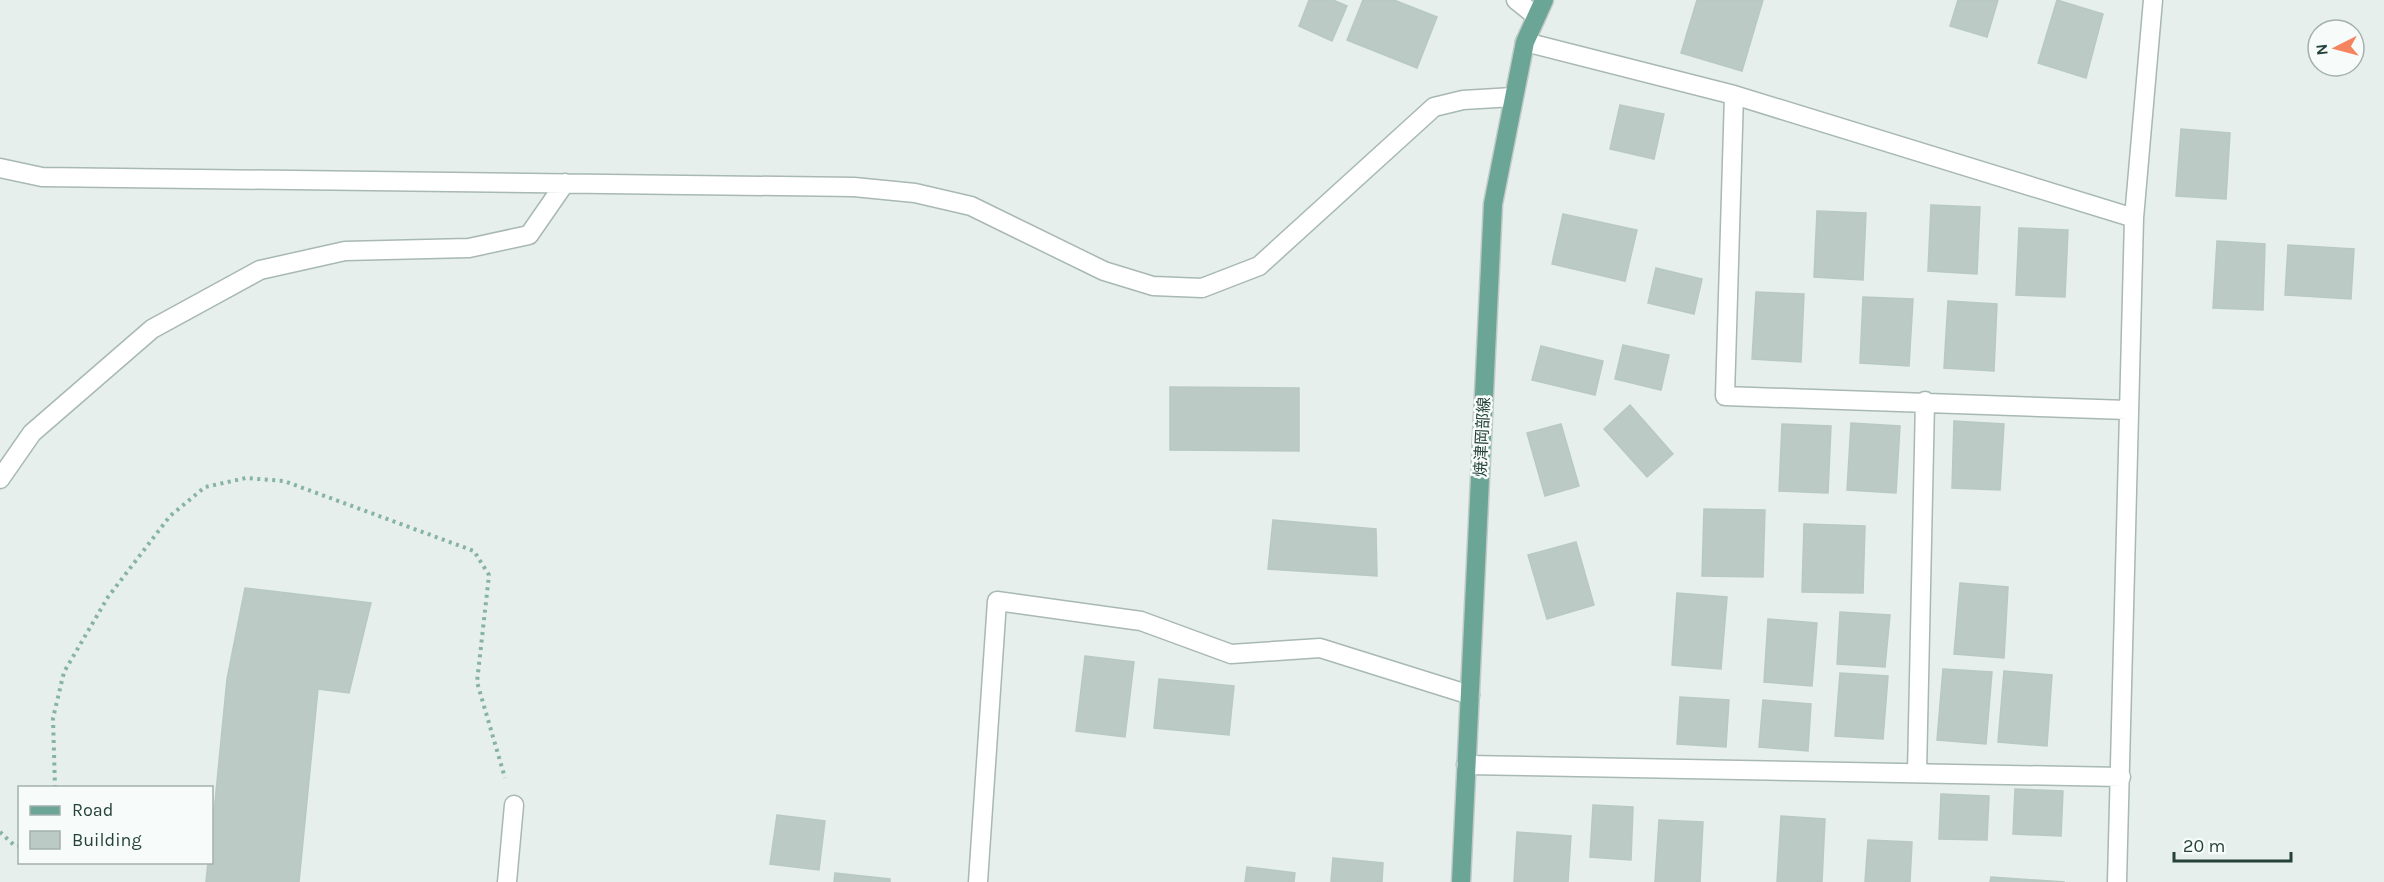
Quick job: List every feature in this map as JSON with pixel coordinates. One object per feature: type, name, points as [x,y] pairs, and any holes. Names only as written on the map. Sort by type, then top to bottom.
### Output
[{"type":"main road","name":"焼津岡部線","points":[[1461,882],[1493,204],[1525,42],[1540,8]]},
{"type":"street","points":[[1516,0],[1540,8]]},
{"type":"street","points":[[2117,882],[2127,410],[2134,218],[2153,0]]},
{"type":"street","points":[[1525,42],[1734,95],[2134,218]]},
{"type":"street","points":[[1734,95],[1725,396],[1926,401],[2127,410]]},
{"type":"street","points":[[0,168],[42,177],[854,187],[915,193],[971,206],[1104,272],[1152,286],[1202,288],[1259,266],[1434,107],[1463,99],[1513,97]]},
{"type":"street","points":[[0,479],[32,433],[152,329],[260,270],[345,251],[469,248],[530,235],[565,183]]},
{"type":"street","points":[[1917,773],[1926,401]]},
{"type":"street","points":[[978,882],[997,601],[1141,621],[1231,654],[1320,648],[1470,696]]},
{"type":"street","points":[[1466,765],[2121,777]]},
{"type":"street","points":[[507,882],[514,805]]},
{"type":"path","points":[[55,786],[53,718],[64,672],[108,597],[170,516],[205,487],[246,478],[284,481],[474,551],[489,575],[477,682],[514,805]]},
{"type":"path","points":[[0,832],[15,846],[18,846]]},
{"type":"building","points":[[1309,0],[1333,0],[1347,6],[1332,41],[1299,26]]},
{"type":"building","points":[[1363,0],[1394,0],[1437,17],[1417,68],[1347,40]]},
{"type":"building","points":[[1697,0],[1763,0],[1742,71],[1681,53]]},
{"type":"building","points":[[1958,0],[1998,0],[1987,37],[1950,26]]},
{"type":"building","points":[[2057,0],[2103,14],[2086,78],[2038,63]]},
{"type":"building","points":[[1620,105],[1664,114],[1654,159],[1610,149]]},
{"type":"building","points":[[2181,129],[2230,133],[2226,199],[2176,196]]},
{"type":"building","points":[[1931,205],[1980,207],[1977,274],[1928,271]]},
{"type":"building","points":[[1817,211],[1866,213],[1863,280],[1814,277]]},
{"type":"building","points":[[1563,214],[1637,230],[1625,281],[1552,264]]},
{"type":"building","points":[[2019,228],[2068,230],[2065,297],[2016,295]]},
{"type":"building","points":[[2217,241],[2265,244],[2263,310],[2213,308]]},
{"type":"building","points":[[2288,245],[2354,249],[2351,299],[2285,295]]},
{"type":"building","points":[[1656,268],[1702,279],[1694,314],[1648,303]]},
{"type":"building","points":[[1756,292],[1804,294],[1801,362],[1752,359]]},
{"type":"building","points":[[1863,297],[1913,299],[1909,366],[1860,363]]},
{"type":"building","points":[[1948,301],[1997,304],[1994,371],[1944,368]]},
{"type":"building","points":[[1623,345],[1669,355],[1661,390],[1615,379]]},
{"type":"building","points":[[1541,346],[1603,361],[1595,395],[1532,380]]},
{"type":"building","points":[[1170,387],[1299,388],[1299,451],[1170,450]]},
{"type":"building","points":[[1630,405],[1673,454],[1647,477],[1604,429]]},
{"type":"building","points":[[1954,421],[2004,424],[2000,490],[1952,488]]},
{"type":"building","points":[[1851,423],[1900,426],[1896,493],[1847,490]]},
{"type":"building","points":[[1561,424],[1579,486],[1545,496],[1527,433]]},
{"type":"building","points":[[1782,424],[1831,426],[1828,493],[1779,491]]},
{"type":"building","points":[[1704,509],[1765,510],[1763,577],[1702,576]]},
{"type":"building","points":[[1273,520],[1376,529],[1377,576],[1268,569]]},
{"type":"building","points":[[1804,524],[1865,526],[1863,593],[1802,592]]},
{"type":"building","points":[[1576,542],[1594,605],[1547,619],[1528,555]]},
{"type":"building","points":[[1960,583],[2008,587],[2004,658],[1954,654]]},
{"type":"building","points":[[245,588],[371,603],[349,693],[318,689],[299,882],[206,882],[208,864],[213,864],[213,823],[227,679]]},
{"type":"building","points":[[1677,593],[1727,597],[1721,669],[1672,665]]},
{"type":"building","points":[[1840,612],[1890,615],[1885,667],[1837,664]]},
{"type":"building","points":[[1768,619],[1817,623],[1812,686],[1764,682]]},
{"type":"building","points":[[1085,656],[1134,662],[1125,737],[1076,731]]},
{"type":"building","points":[[1943,669],[1992,672],[1986,744],[1937,740]]},
{"type":"building","points":[[2004,671],[2052,675],[2047,746],[1998,742]]},
{"type":"building","points":[[1840,673],[1888,676],[1883,739],[1835,736]]},
{"type":"building","points":[[1159,679],[1234,686],[1229,735],[1154,728]]},
{"type":"building","points":[[1680,697],[1729,700],[1726,747],[1677,744]]},
{"type":"building","points":[[1763,700],[1811,704],[1808,751],[1759,747]]},
{"type":"building","points":[[2015,789],[2063,791],[2061,836],[2013,834]]},
{"type":"building","points":[[1941,794],[1989,796],[1987,840],[1939,839]]},
{"type":"building","points":[[1593,805],[1633,807],[1631,860],[1590,857]]},
{"type":"building","points":[[777,815],[825,821],[819,870],[770,864]]},
{"type":"building","points":[[1781,816],[1825,819],[1822,882],[1777,882]]},
{"type":"building","points":[[1659,820],[1703,822],[1700,882],[1655,882]]},
{"type":"building","points":[[1517,832],[1571,836],[1568,882],[1514,882]]},
{"type":"building","points":[[1868,840],[1912,842],[1910,882],[1865,882]]},
{"type":"building","points":[[1333,858],[1383,863],[1382,882],[1331,882]]},
{"type":"building","points":[[1247,867],[1295,873],[1294,882],[1245,882]]},
{"type":"building","points":[[835,873],[890,879],[890,882],[834,882]]},
{"type":"building","points":[[1991,877],[2065,882],[1990,882]]}]
